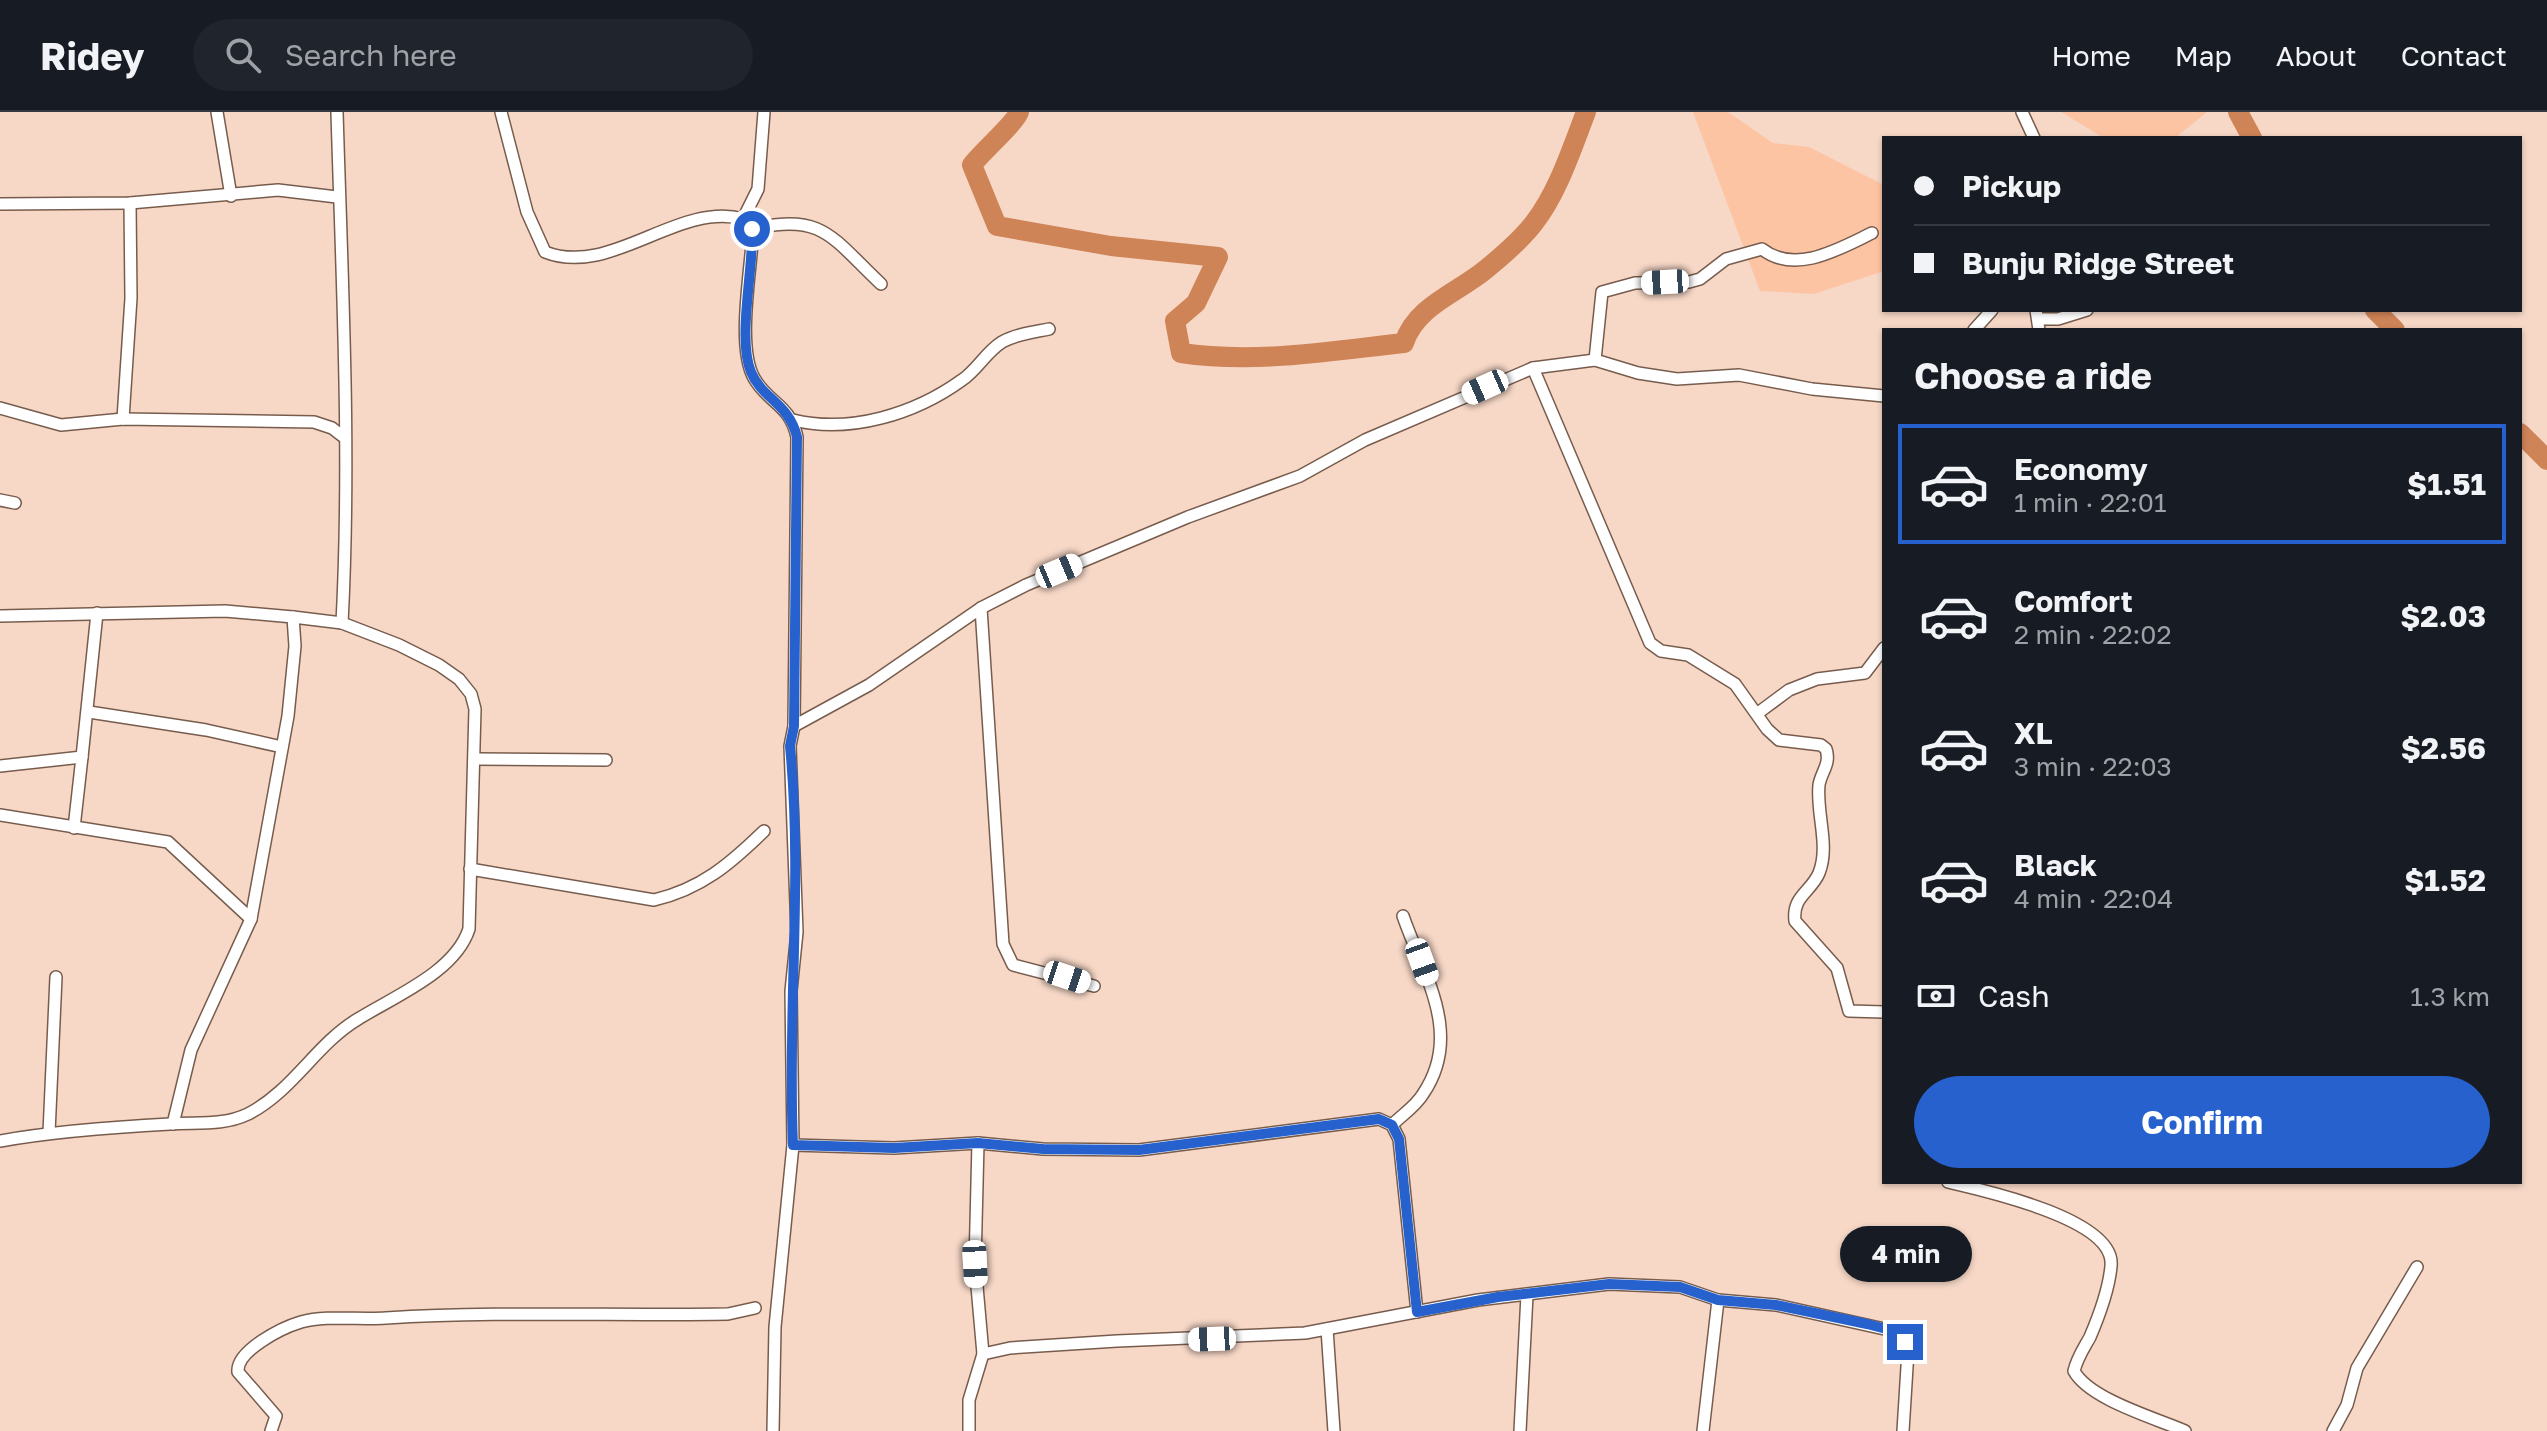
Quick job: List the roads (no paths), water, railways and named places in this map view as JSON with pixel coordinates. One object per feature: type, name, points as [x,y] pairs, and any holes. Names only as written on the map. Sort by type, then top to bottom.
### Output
[{"type":"street","points":[[217,112],[231,196]]},
{"type":"street","points":[[337,112],[337,197],[347,345],[345,438],[348,480],[342,623]]},
{"type":"street","points":[[501,112],[527,212],[545,252],[561,259],[592,255],[715,214],[743,219],[752,229],[747,324],[749,369],[756,383],[793,420],[811,424],[853,423],[915,407],[965,379],[1001,343],[1049,329]]},
{"type":"street","points":[[743,219],[758,189],[764,112]]},
{"type":"street","points":[[2022,112],[2033,136]]},
{"type":"street","points":[[0,204],[130,203],[278,190],[337,197]]},
{"type":"street","points":[[123,419],[131,298],[130,203]]},
{"type":"street","points":[[752,229],[794,222],[815,227],[881,284]]},
{"type":"street","points":[[1595,360],[1602,292],[1635,283],[1689,282],[1700,279],[1726,259],[1762,249],[1780,260],[1814,257],[1872,233]]},
{"type":"street","points":[[1976,328],[1990,312]]},
{"type":"street","points":[[2038,320],[2058,319],[2081,312]]},
{"type":"street","points":[[794,726],[869,685],[981,608],[1174,523],[1300,476],[1365,440],[1533,368],[1595,360],[1638,373],[1677,379],[1739,375],[1812,389],[1882,396]]},
{"type":"street","points":[[1533,368],[1650,643],[1661,651],[1688,655],[1735,684],[1746,703],[1779,740],[1821,745],[1826,749],[1828,762],[1819,783],[1823,857],[1819,875],[1797,903],[1795,921],[1837,968],[1844,982],[1849,1011],[1882,1012]]},
{"type":"street","points":[[0,408],[61,425],[123,419],[314,422],[332,428],[345,438]]},
{"type":"street","points":[[773,1431],[775,1327],[793,1145],[791,991],[797,932],[790,746],[794,726],[797,481],[793,420]]},
{"type":"street","points":[[0,500],[15,503]]},
{"type":"street","points":[[981,608],[1003,944],[1008,958],[1023,969],[1052,973],[1094,986]]},
{"type":"street","points":[[0,616],[225,611],[342,623],[399,645],[459,679],[471,694],[475,709],[469,929],[464,944],[451,959],[353,1021],[329,1041],[299,1076],[247,1114],[207,1124],[49,1133],[0,1141]]},
{"type":"street","points":[[74,828],[89,712],[97,613]]},
{"type":"street","points":[[173,1124],[196,1037],[251,919],[293,676],[293,617]]},
{"type":"street","points":[[1758,713],[1789,690],[1817,679],[1865,673],[1882,651]]},
{"type":"street","points":[[89,712],[206,730],[282,747]]},
{"type":"street","points":[[0,766],[82,757]]},
{"type":"street","points":[[475,759],[606,760]]},
{"type":"street","points":[[0,815],[168,842],[251,919]]},
{"type":"street","points":[[470,869],[654,900],[680,894],[709,880],[764,831]]},
{"type":"street","points":[[1392,1125],[1422,1097],[1440,1048],[1438,1005],[1403,916]]},
{"type":"street","points":[[49,1133],[56,977]]},
{"type":"street","points":[[793,1145],[894,1148],[978,1143],[1043,1149],[1139,1150],[1379,1119],[1392,1125],[1399,1139],[1417,1312]]},
{"type":"street","points":[[969,1431],[969,1400],[983,1354],[975,1264],[978,1143]]},
{"type":"street","points":[[1956,1184],[2015,1199],[2083,1227],[2097,1238],[2107,1249],[2112,1262],[2095,1325],[2074,1371],[2080,1382],[2102,1395],[2185,1431]]},
{"type":"street","points":[[2333,1431],[2347,1405],[2357,1368],[2417,1267]]},
{"type":"street","points":[[983,1354],[1010,1348],[1259,1337],[1609,1284],[1680,1287],[1718,1300],[1776,1305],[1898,1332],[1908,1351],[1903,1431]]},
{"type":"street","points":[[1520,1431],[1527,1295]]},
{"type":"street","points":[[1703,1431],[1718,1300]]},
{"type":"street","points":[[271,1431],[276,1416],[238,1372],[237,1364],[272,1336],[301,1322],[439,1315],[728,1314],[755,1308]]},
{"type":"street","points":[[1327,1329],[1334,1431]]},
{"type":"waterway","points":[[1019,112],[972,165],[997,226],[1111,246],[1218,257],[1196,303],[1175,321],[1181,353],[1237,357],[1292,355],[1404,343],[1418,319],[1438,301],[1485,270],[1534,223],[1557,184],[1586,112]]},
{"type":"waterway","points":[[2238,112],[2251,136]]},
{"type":"waterway","points":[[2377,312],[2393,328]]},
{"type":"waterway","points":[[2522,435],[2547,460]]}]
